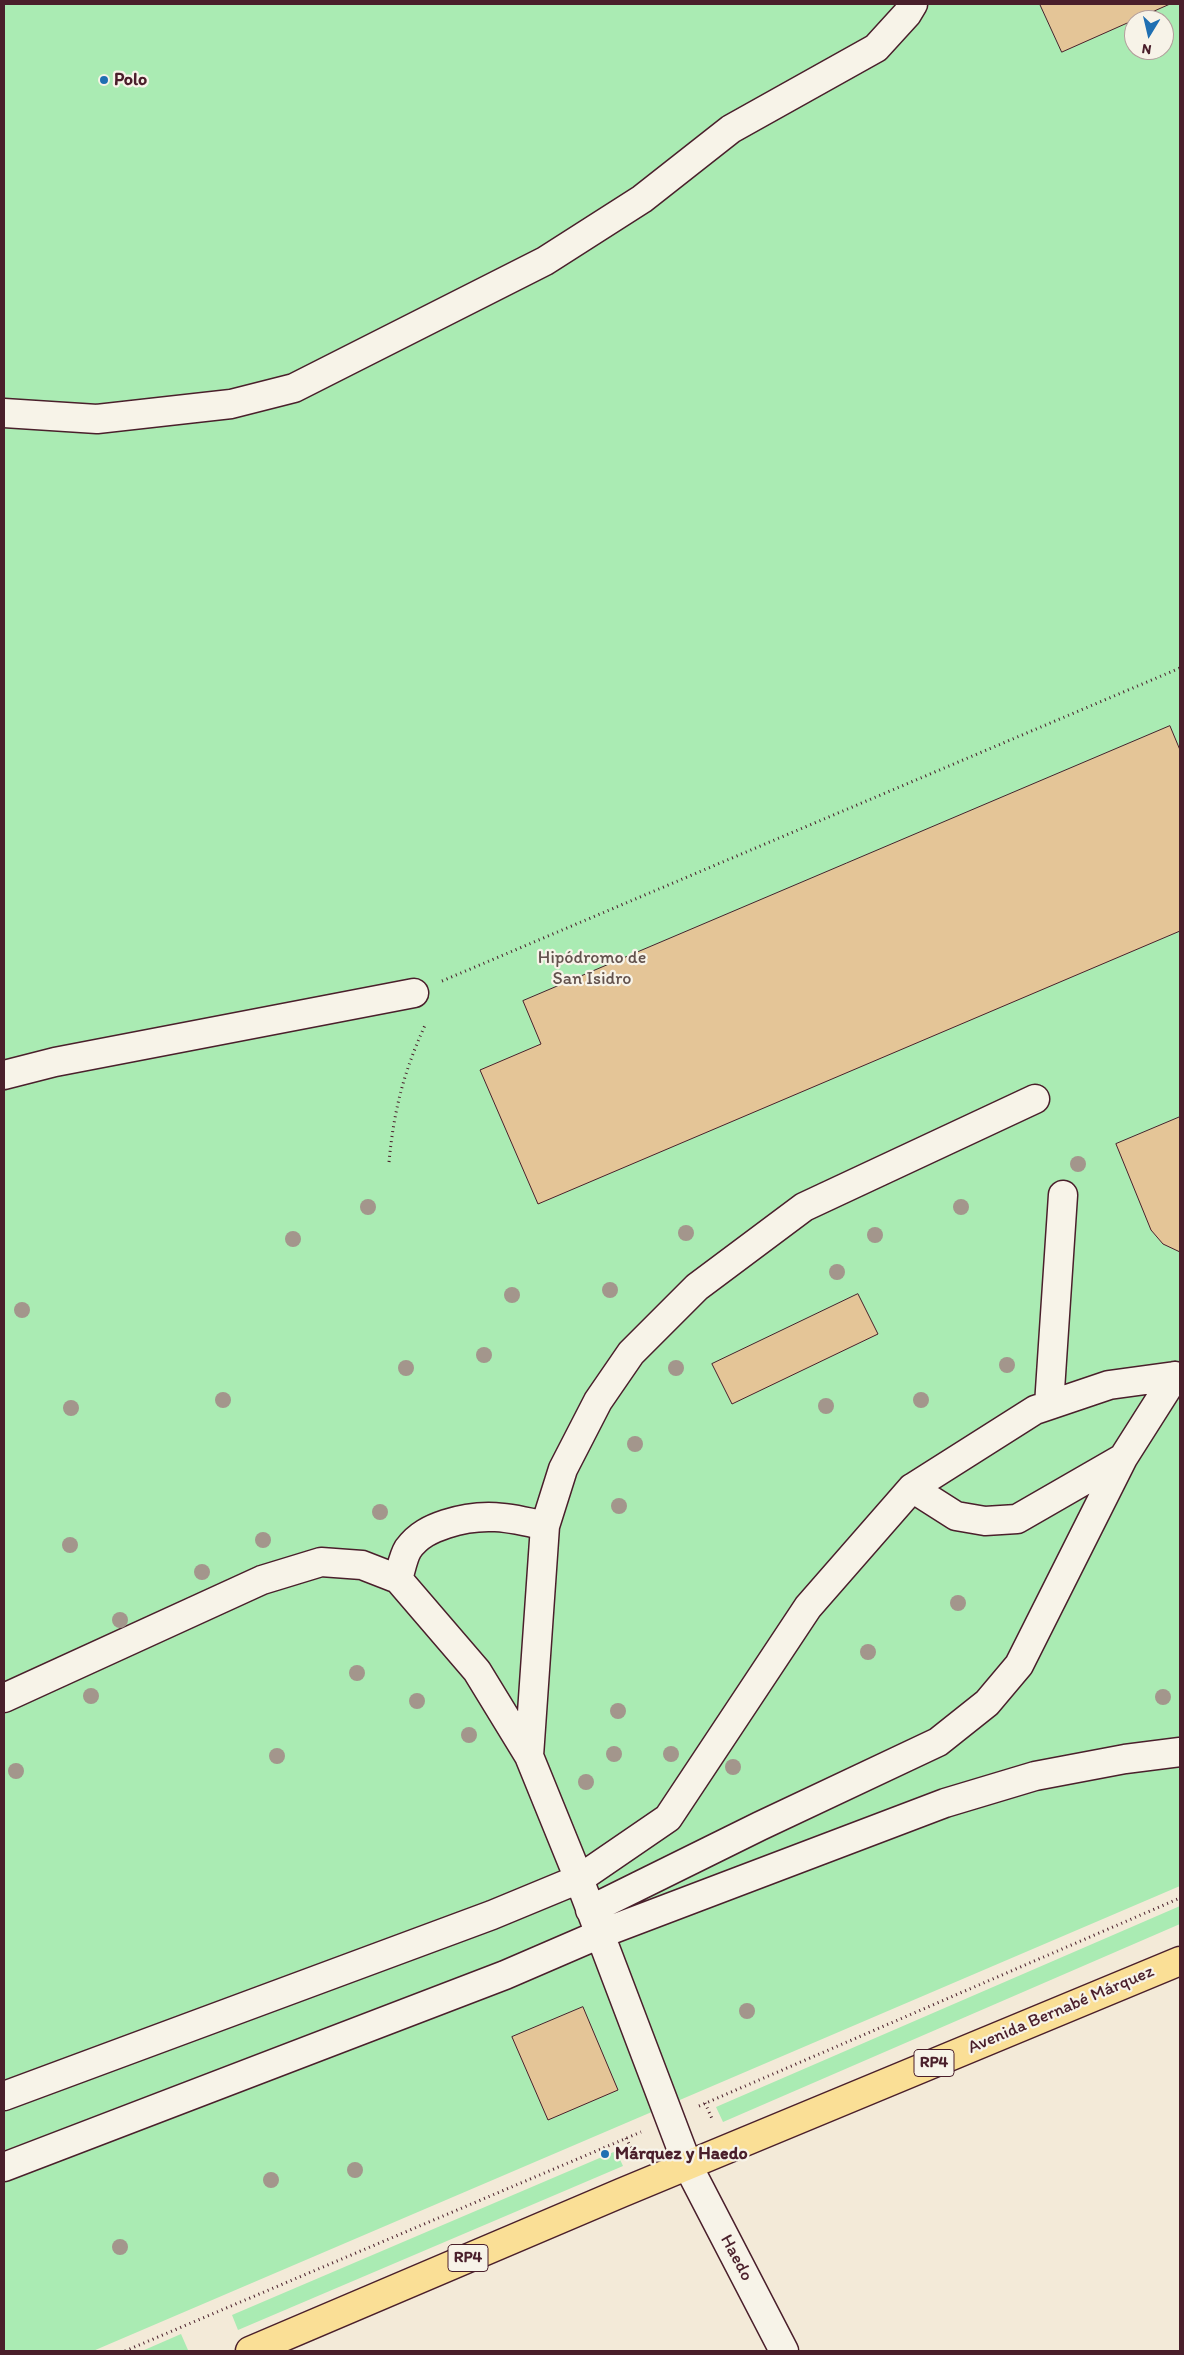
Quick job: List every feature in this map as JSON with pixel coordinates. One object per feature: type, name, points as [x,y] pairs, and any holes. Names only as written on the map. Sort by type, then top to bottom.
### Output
[{"type":"main road","name":"Avenida Bernabé Márquez","points":[[250,2351],[1180,1961]]},
{"type":"street","points":[[4,413],[97,419],[231,404],[294,388],[545,261],[642,199],[731,129],[876,48],[907,14],[913,4]]},
{"type":"street","points":[[4,1075],[55,1062],[414,992]]},
{"type":"street","points":[[529,1756],[545,1526],[563,1469],[598,1401],[631,1353],[697,1287],[804,1207],[1035,1099]]},
{"type":"street","points":[[1049,1405],[1063,1194]]},
{"type":"street","points":[[4,2096],[492,1915],[579,1879],[668,1818],[808,1607],[912,1488],[1035,1410],[1109,1385],[1178,1377]]},
{"type":"street","points":[[4,2167],[504,1976],[760,1826],[938,1742],[987,1703],[1019,1665],[1123,1458],[1178,1377]]},
{"type":"street","points":[[912,1488],[956,1516],[985,1521],[1017,1519],[1123,1458]]},
{"type":"street","points":[[4,1698],[262,1580],[322,1562],[362,1565],[398,1579],[408,1550],[426,1530],[462,1519],[480,1516],[511,1518],[545,1526]]},
{"type":"street","name":"Haedo","points":[[398,1579],[477,1671],[529,1756],[579,1879],[688,2166],[784,2351]]},
{"type":"street","points":[[595,1922],[945,1804],[1036,1776],[1125,1759],[1180,1752]]},
{"type":"path","points":[[414,992],[1180,668]]},
{"type":"path","points":[[389,1162],[393,1121],[401,1086],[427,1021]]},
{"type":"green space","name":"Hipódromo de San Isidro","points":[[4,4],[1180,4],[1180,1886],[93,2351],[4,2351]]},
{"type":"green space","points":[[1180,1906],[1180,1924],[723,2122],[716,2107]]},
{"type":"green space","points":[[616,2151],[623,2166],[238,2330],[232,2315]]},
{"type":"green space","points":[[181,2334],[188,2350],[142,2351]]},
{"type":"building","points":[[1040,4],[1170,4],[1156,10],[1124,10],[1124,24],[1062,52]]},
{"type":"building","points":[[1170,726],[1180,750],[1180,931],[538,1204],[480,1070],[541,1044],[523,1001]]},
{"type":"building","points":[[1180,1117],[1180,1252],[1163,1244],[1151,1230],[1116,1144]]},
{"type":"building","points":[[858,1294],[878,1334],[732,1404],[712,1364]]},
{"type":"building","points":[[583,2007],[618,2090],[548,2120],[512,2037]]},
{"type":"place","name":"Polo","points":[[104,80]]},
{"type":"place","name":"Márquez y Haedo","points":[[605,2154]]}]
